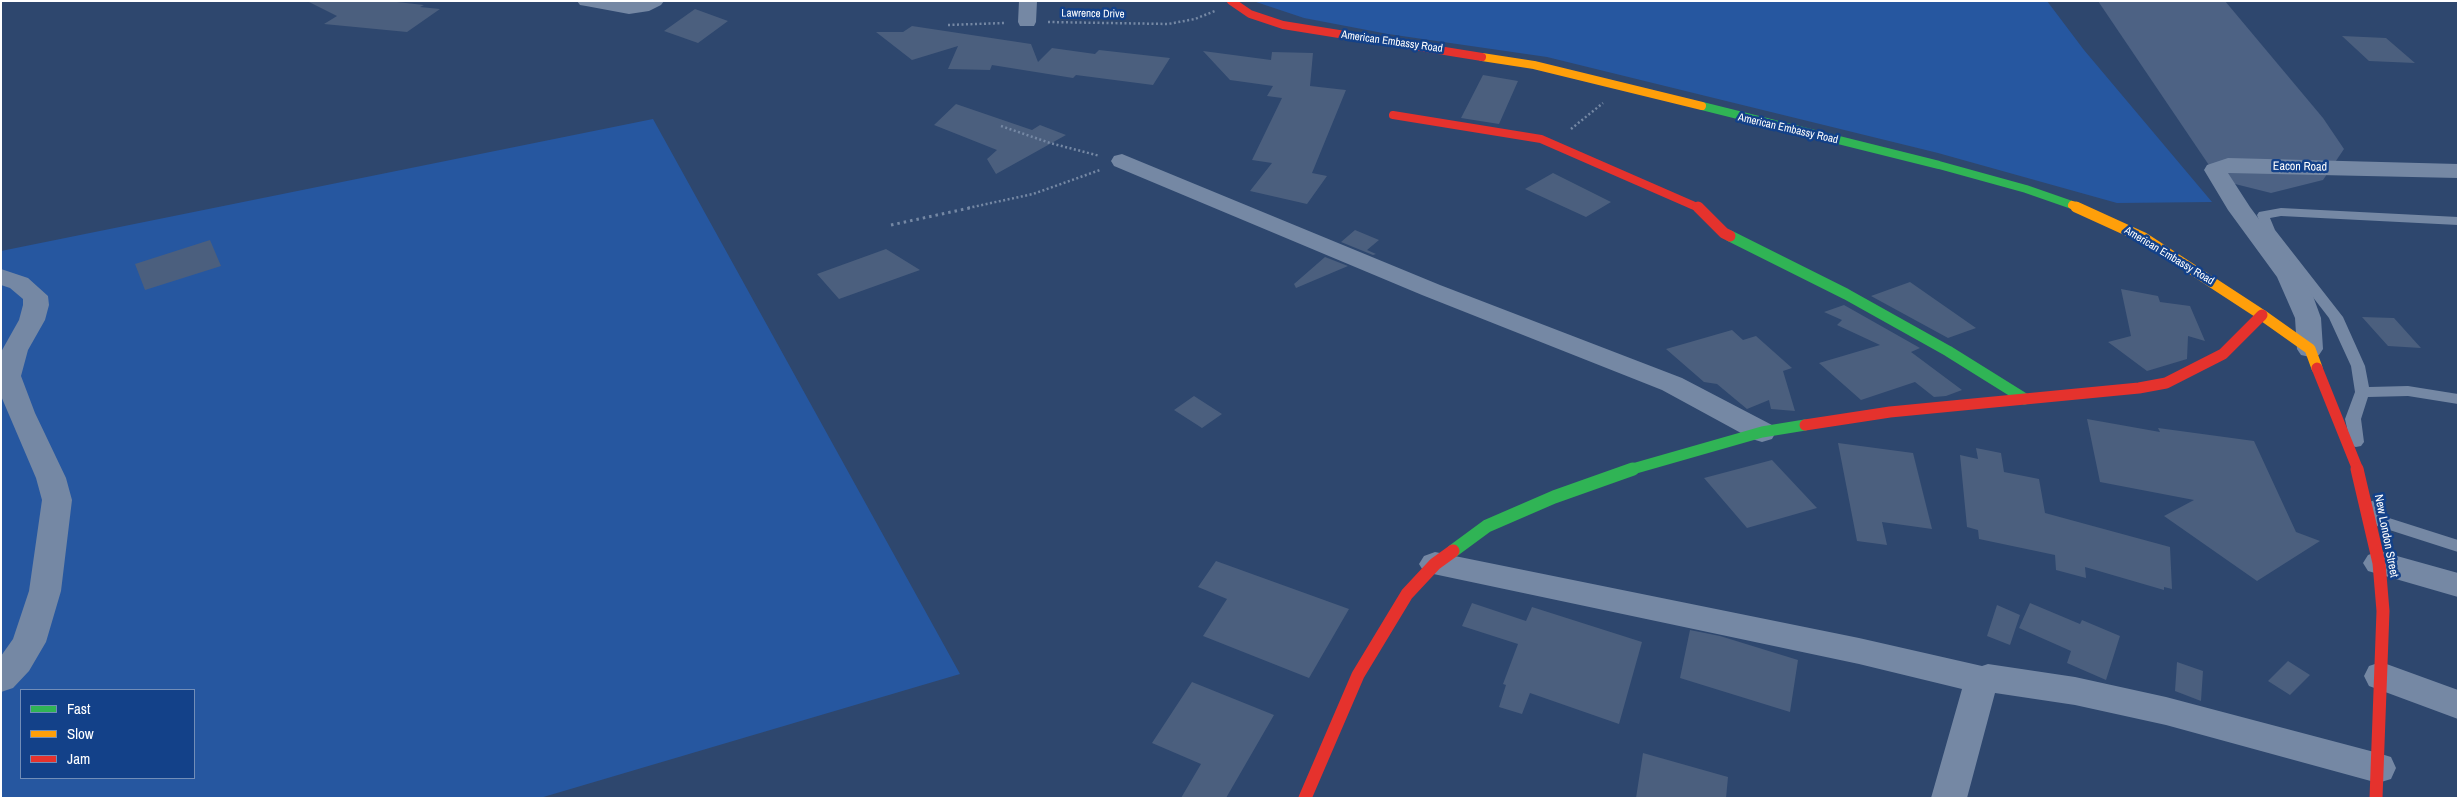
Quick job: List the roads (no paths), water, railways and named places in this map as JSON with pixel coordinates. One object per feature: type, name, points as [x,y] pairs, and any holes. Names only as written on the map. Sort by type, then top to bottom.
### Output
[{"type":"street","points":[[586,1],[629,8],[642,7],[655,1]]},
{"type":"street","points":[[1027,22],[1028,1]]},
{"type":"street","name":"American Embassy Road","points":[[1233,3],[1250,14],[1284,26],[1504,59],[2026,189],[2076,206],[2144,238],[2262,315],[2310,349]]},
{"type":"street","points":[[1392,115],[1527,136],[1552,144],[1698,208],[1724,233],[1846,294],[1940,347],[2025,399]]},
{"type":"street","points":[[1122,161],[1431,290],[1672,384],[1762,432]]},
{"type":"street","name":"Eacon Road","points":[[2251,213],[2214,170],[2228,165],[2458,171]]},
{"type":"street","points":[[2251,213],[2300,296],[2308,318],[2310,349]]},
{"type":"street","points":[[1,276],[19,283],[35,296],[36,305],[32,320],[15,350],[8,376],[20,413],[51,478],[57,500],[45,591],[29,642],[17,662],[1,678]]},
{"type":"street","points":[[1305,798],[1358,675],[1407,594],[1435,564],[1487,526],[1554,496],[1631,469],[1762,432],[1890,412],[2139,388],[2166,382],[2222,354],[2262,315]]},
{"type":"street","name":"New London Street","points":[[2310,349],[2360,475],[2380,564],[2383,611],[2377,783]]},
{"type":"street","points":[[1435,564],[1859,651],[1982,680],[1988,678],[2075,692],[2166,711],[2377,783]]},
{"type":"street","points":[[2380,564],[2458,585]]},
{"type":"street","points":[[2381,676],[2458,705]]},
{"type":"street","points":[[1949,798],[1982,680]]},
{"type":"lane","points":[[2251,213],[2281,212],[2458,221]]},
{"type":"lane","points":[[2251,213],[2269,230],[2336,316],[2358,366],[2362,392],[2353,419],[2363,484],[2383,522],[2458,546]]},
{"type":"lane","points":[[2362,392],[2408,391],[2458,398]]}]
